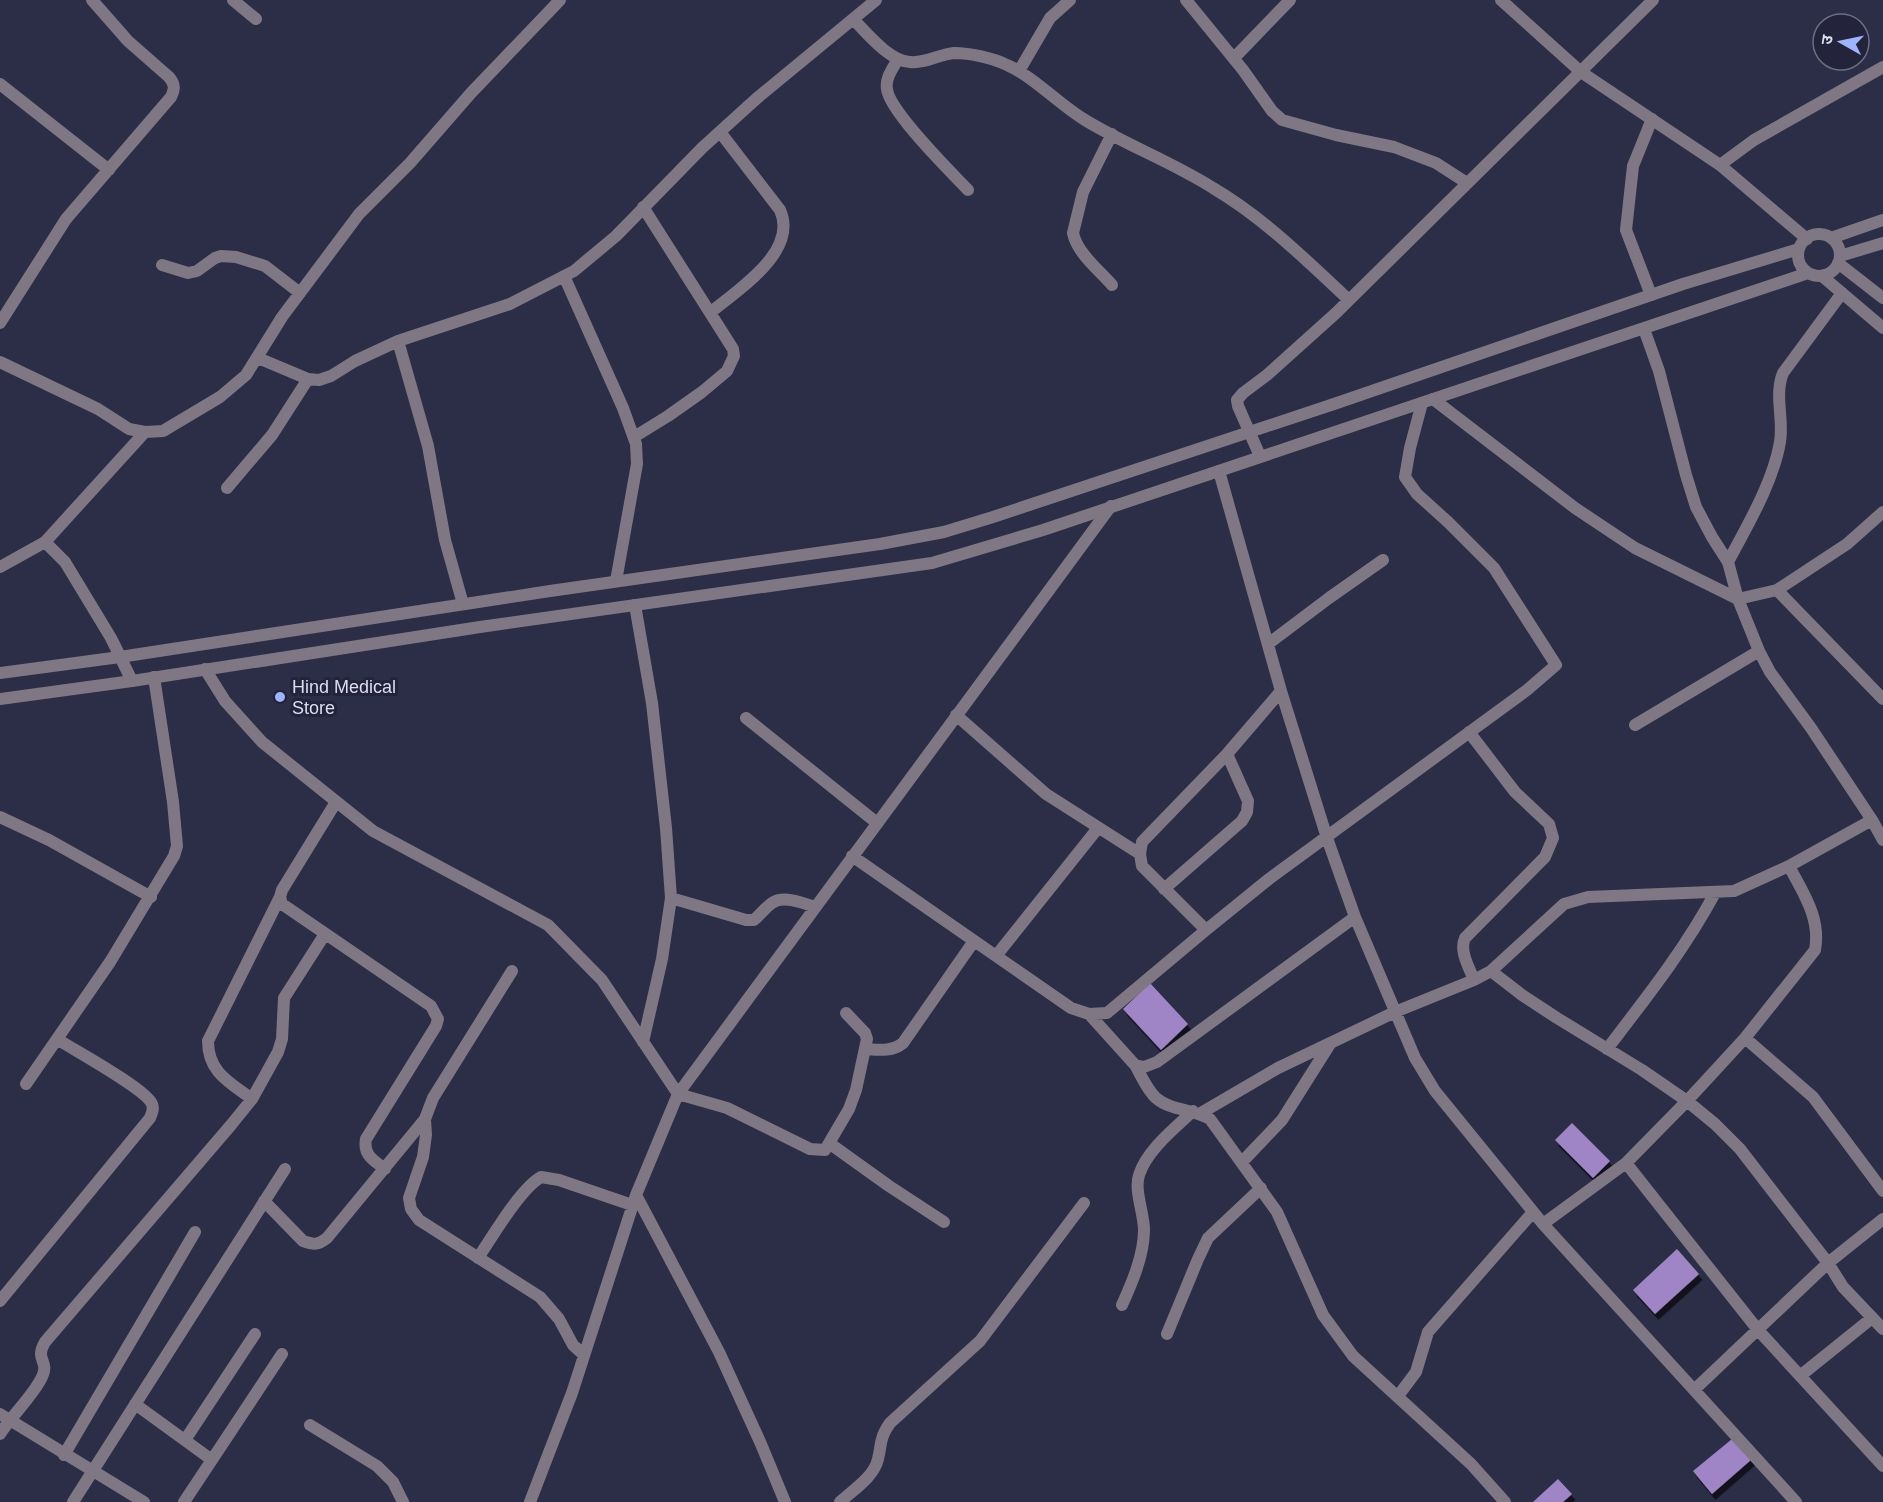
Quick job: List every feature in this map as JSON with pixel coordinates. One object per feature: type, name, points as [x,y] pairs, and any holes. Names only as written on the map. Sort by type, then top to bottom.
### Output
[{"type":"street","points":[[0,323],[66,219],[175,90],[174,83],[156,64],[128,41],[92,0]]},
{"type":"street","points":[[233,0],[256,19]]},
{"type":"street","points":[[0,362],[98,409],[129,429],[145,432],[163,431],[220,397],[246,375],[282,317],[359,214],[410,163],[471,93],[560,0]]},
{"type":"street","points":[[258,358],[308,379],[319,380],[398,341],[510,304],[574,271],[616,236],[643,207],[756,99],[876,0]]},
{"type":"street","points":[[1019,71],[1050,18],[1070,0]]},
{"type":"street","points":[[1186,0],[1234,58],[1272,111],[1282,120],[1336,135],[1394,147],[1436,163],[1467,183]]},
{"type":"street","points":[[1234,58],[1290,0]]},
{"type":"street","points":[[1501,0],[1581,72],[1720,165],[1807,238]]},
{"type":"street","points":[[1260,456],[1238,406],[1237,400],[1243,393],[1267,375],[1349,300],[1653,0]]},
{"type":"street","points":[[853,19],[880,47],[898,59],[910,63],[954,53],[1005,63],[1083,119],[1213,187],[1283,238],[1349,300]]},
{"type":"street","points":[[898,59],[886,85],[890,100],[911,129],[968,190]]},
{"type":"street","points":[[1720,165],[1754,140],[1883,67]]},
{"type":"street","points":[[0,84],[109,170]]},
{"type":"street","points":[[1651,295],[1626,230],[1626,220],[1633,166],[1652,119]]},
{"type":"street","points":[[710,313],[774,257],[785,229],[780,210],[720,132]]},
{"type":"street","points":[[1112,134],[1083,192],[1073,233],[1081,250],[1112,285]]},
{"type":"street","points":[[633,436],[669,416],[702,392],[727,371],[734,356],[733,349],[643,207]]},
{"type":"street","points":[[1831,238],[1883,220]]},
{"type":"street","points":[[0,674],[616,581],[880,544],[944,532],[1250,432],[1651,295],[1799,249],[1807,238],[1819,234],[1831,238],[1839,249],[1839,260],[1883,298]]},
{"type":"street","points":[[0,699],[932,563],[1043,530],[1808,273],[1822,276],[1829,274],[1839,260],[1883,243]]},
{"type":"street","points":[[1799,249],[1800,262],[1808,273]]},
{"type":"street","points":[[162,265],[188,273],[197,271],[221,256],[236,257],[265,266],[300,293]]},
{"type":"street","points":[[564,276],[623,408],[636,444],[637,464],[616,581]]},
{"type":"street","points":[[1822,276],[1883,328]]},
{"type":"street","points":[[1728,562],[1752,518],[1774,464],[1781,437],[1779,382],[1783,373],[1842,293]]},
{"type":"street","points":[[1644,329],[1659,371],[1696,507],[1728,562],[1738,599],[1759,651],[1770,672],[1811,728],[1883,840]]},
{"type":"street","points":[[398,341],[428,446],[445,540],[463,604]]},
{"type":"street","points":[[227,488],[272,435],[308,379]]},
{"type":"street","points":[[1427,401],[1575,508],[1635,548],[1738,599],[1777,590],[1847,544],[1883,512]]},
{"type":"street","points":[[852,856],[1071,1008],[1089,1014],[1107,1013],[1269,879],[1527,690],[1556,665],[1494,568],[1417,494],[1405,477],[1410,448],[1427,401]]},
{"type":"street","points":[[0,567],[45,542],[145,432]]},
{"type":"street","points":[[1219,471],[1281,691],[1327,838],[1355,917],[1415,1058],[1434,1090],[1543,1224],[1796,1502]]},
{"type":"street","points":[[530,1502],[572,1393],[634,1200],[678,1094],[1111,506]]},
{"type":"street","points":[[45,542],[65,562],[111,638],[132,681]]},
{"type":"street","points":[[1268,644],[1383,560]]},
{"type":"street","points":[[1777,590],[1883,699]]},
{"type":"street","points":[[635,605],[652,703],[666,828],[671,898],[662,959],[643,1042]]},
{"type":"street","points":[[1635,725],[1759,651]]},
{"type":"street","points":[[205,669],[225,701],[262,742],[373,831],[548,925],[602,980],[678,1094],[727,1108],[810,1149],[825,1150],[849,1109],[856,1090],[867,1039],[866,1033],[846,1013]]},
{"type":"street","points":[[26,1084],[110,962],[174,856],[177,846],[173,802],[154,677]]},
{"type":"street","points":[[1206,930],[1142,866],[1140,854],[1142,842],[1227,754],[1281,691]]},
{"type":"street","points":[[956,715],[1046,794],[1140,854]]},
{"type":"street","points":[[746,718],[877,822]]},
{"type":"street","points":[[1469,732],[1515,792],[1549,824],[1553,838],[1545,857],[1465,938],[1463,951],[1474,980]]},
{"type":"street","points":[[1164,889],[1242,821],[1247,812],[1248,801],[1227,754]]},
{"type":"street","points":[[252,1099],[225,1079],[213,1066],[208,1053],[208,1041],[287,883],[336,801]]},
{"type":"street","points":[[0,817],[49,840],[151,897]]},
{"type":"street","points":[[1122,1305],[1130,1289],[1143,1240],[1138,1176],[1158,1145],[1197,1112],[1278,1068],[1395,1012],[1491,971],[1564,904],[1588,897],[1734,891],[1789,866],[1872,820]]},
{"type":"street","points":[[996,956],[1098,828]]},
{"type":"street","points":[[1543,1224],[1626,1163],[1745,1038],[1815,950],[1817,938],[1814,915],[1789,866]]},
{"type":"street","points":[[1607,1049],[1664,975],[1696,928],[1715,893]]},
{"type":"street","points":[[280,897],[282,904],[431,1006],[438,1019],[436,1026],[366,1139],[364,1148],[368,1155],[384,1169]]},
{"type":"street","points":[[671,898],[746,920],[754,920],[772,902],[780,900],[816,907]]},
{"type":"street","points":[[1135,1065],[1144,1067],[1157,1062],[1355,917]]},
{"type":"street","points":[[0,1434],[4,1417],[43,1376],[44,1363],[40,1357],[40,1351],[45,1342],[252,1099],[278,1052],[282,1039],[284,998],[325,934]]},
{"type":"street","points":[[865,1049],[890,1050],[896,1049],[903,1043],[974,941]]},
{"type":"street","points":[[264,1201],[303,1241],[312,1245],[320,1244],[327,1238],[425,1119],[433,1098],[512,971]]},
{"type":"street","points":[[1491,971],[1522,995],[1687,1101],[1716,1124],[1740,1149],[1828,1263],[1842,1287],[1883,1329]]},
{"type":"street","points":[[1089,1014],[1135,1065],[1155,1097],[1163,1103],[1197,1112],[1210,1119],[1277,1212],[1323,1315],[1353,1356],[1471,1464],[1505,1502]]},
{"type":"street","points":[[1745,1038],[1813,1097],[1883,1191]]},
{"type":"street","points":[[0,1301],[143,1127],[153,1110],[151,1102],[135,1088],[57,1039]]},
{"type":"street","points":[[1242,1162],[1282,1120],[1330,1044]]},
{"type":"street","points":[[425,1119],[425,1148],[412,1186],[411,1209],[419,1220],[540,1297],[559,1320],[573,1345],[584,1355]]},
{"type":"street","points":[[829,1143],[944,1222]]},
{"type":"street","points":[[1626,1163],[1758,1330],[1883,1466]]},
{"type":"street","points":[[73,1502],[285,1169]]},
{"type":"street","points":[[478,1258],[532,1182],[541,1177],[634,1200],[719,1352],[761,1444],[784,1502]]},
{"type":"street","points":[[1167,1334],[1208,1238],[1261,1188]]},
{"type":"street","points":[[840,1502],[874,1468],[878,1459],[882,1434],[890,1424],[980,1341],[1084,1203]]},
{"type":"street","points":[[1398,1396],[1416,1372],[1428,1332],[1533,1212]]},
{"type":"street","points":[[1694,1390],[1828,1263],[1883,1219]]},
{"type":"street","points":[[64,1455],[195,1232]]},
{"type":"street","points":[[1800,1376],[1872,1318]]},
{"type":"street","points":[[185,1440],[255,1334]]},
{"type":"street","points":[[184,1502],[282,1354]]},
{"type":"street","points":[[135,1404],[212,1460]]},
{"type":"street","points":[[4,1417],[144,1502]]},
{"type":"street","points":[[310,1425],[377,1466],[393,1482],[403,1502]]},
{"type":"building","points":[[1150,983],[1188,1024],[1161,1050],[1123,1009]]},
{"type":"building","points":[[1572,1123],[1610,1161],[1593,1178],[1555,1140]]},
{"type":"building","points":[[1677,1249],[1699,1274],[1655,1314],[1633,1290]]},
{"type":"building","points":[[1732,1439],[1752,1459],[1712,1494],[1693,1471]]},
{"type":"building","points":[[1558,1479],[1572,1494],[1563,1502],[1533,1502]]},
{"type":"place","name":"Hind Medical Store","points":[[280,697]]}]
